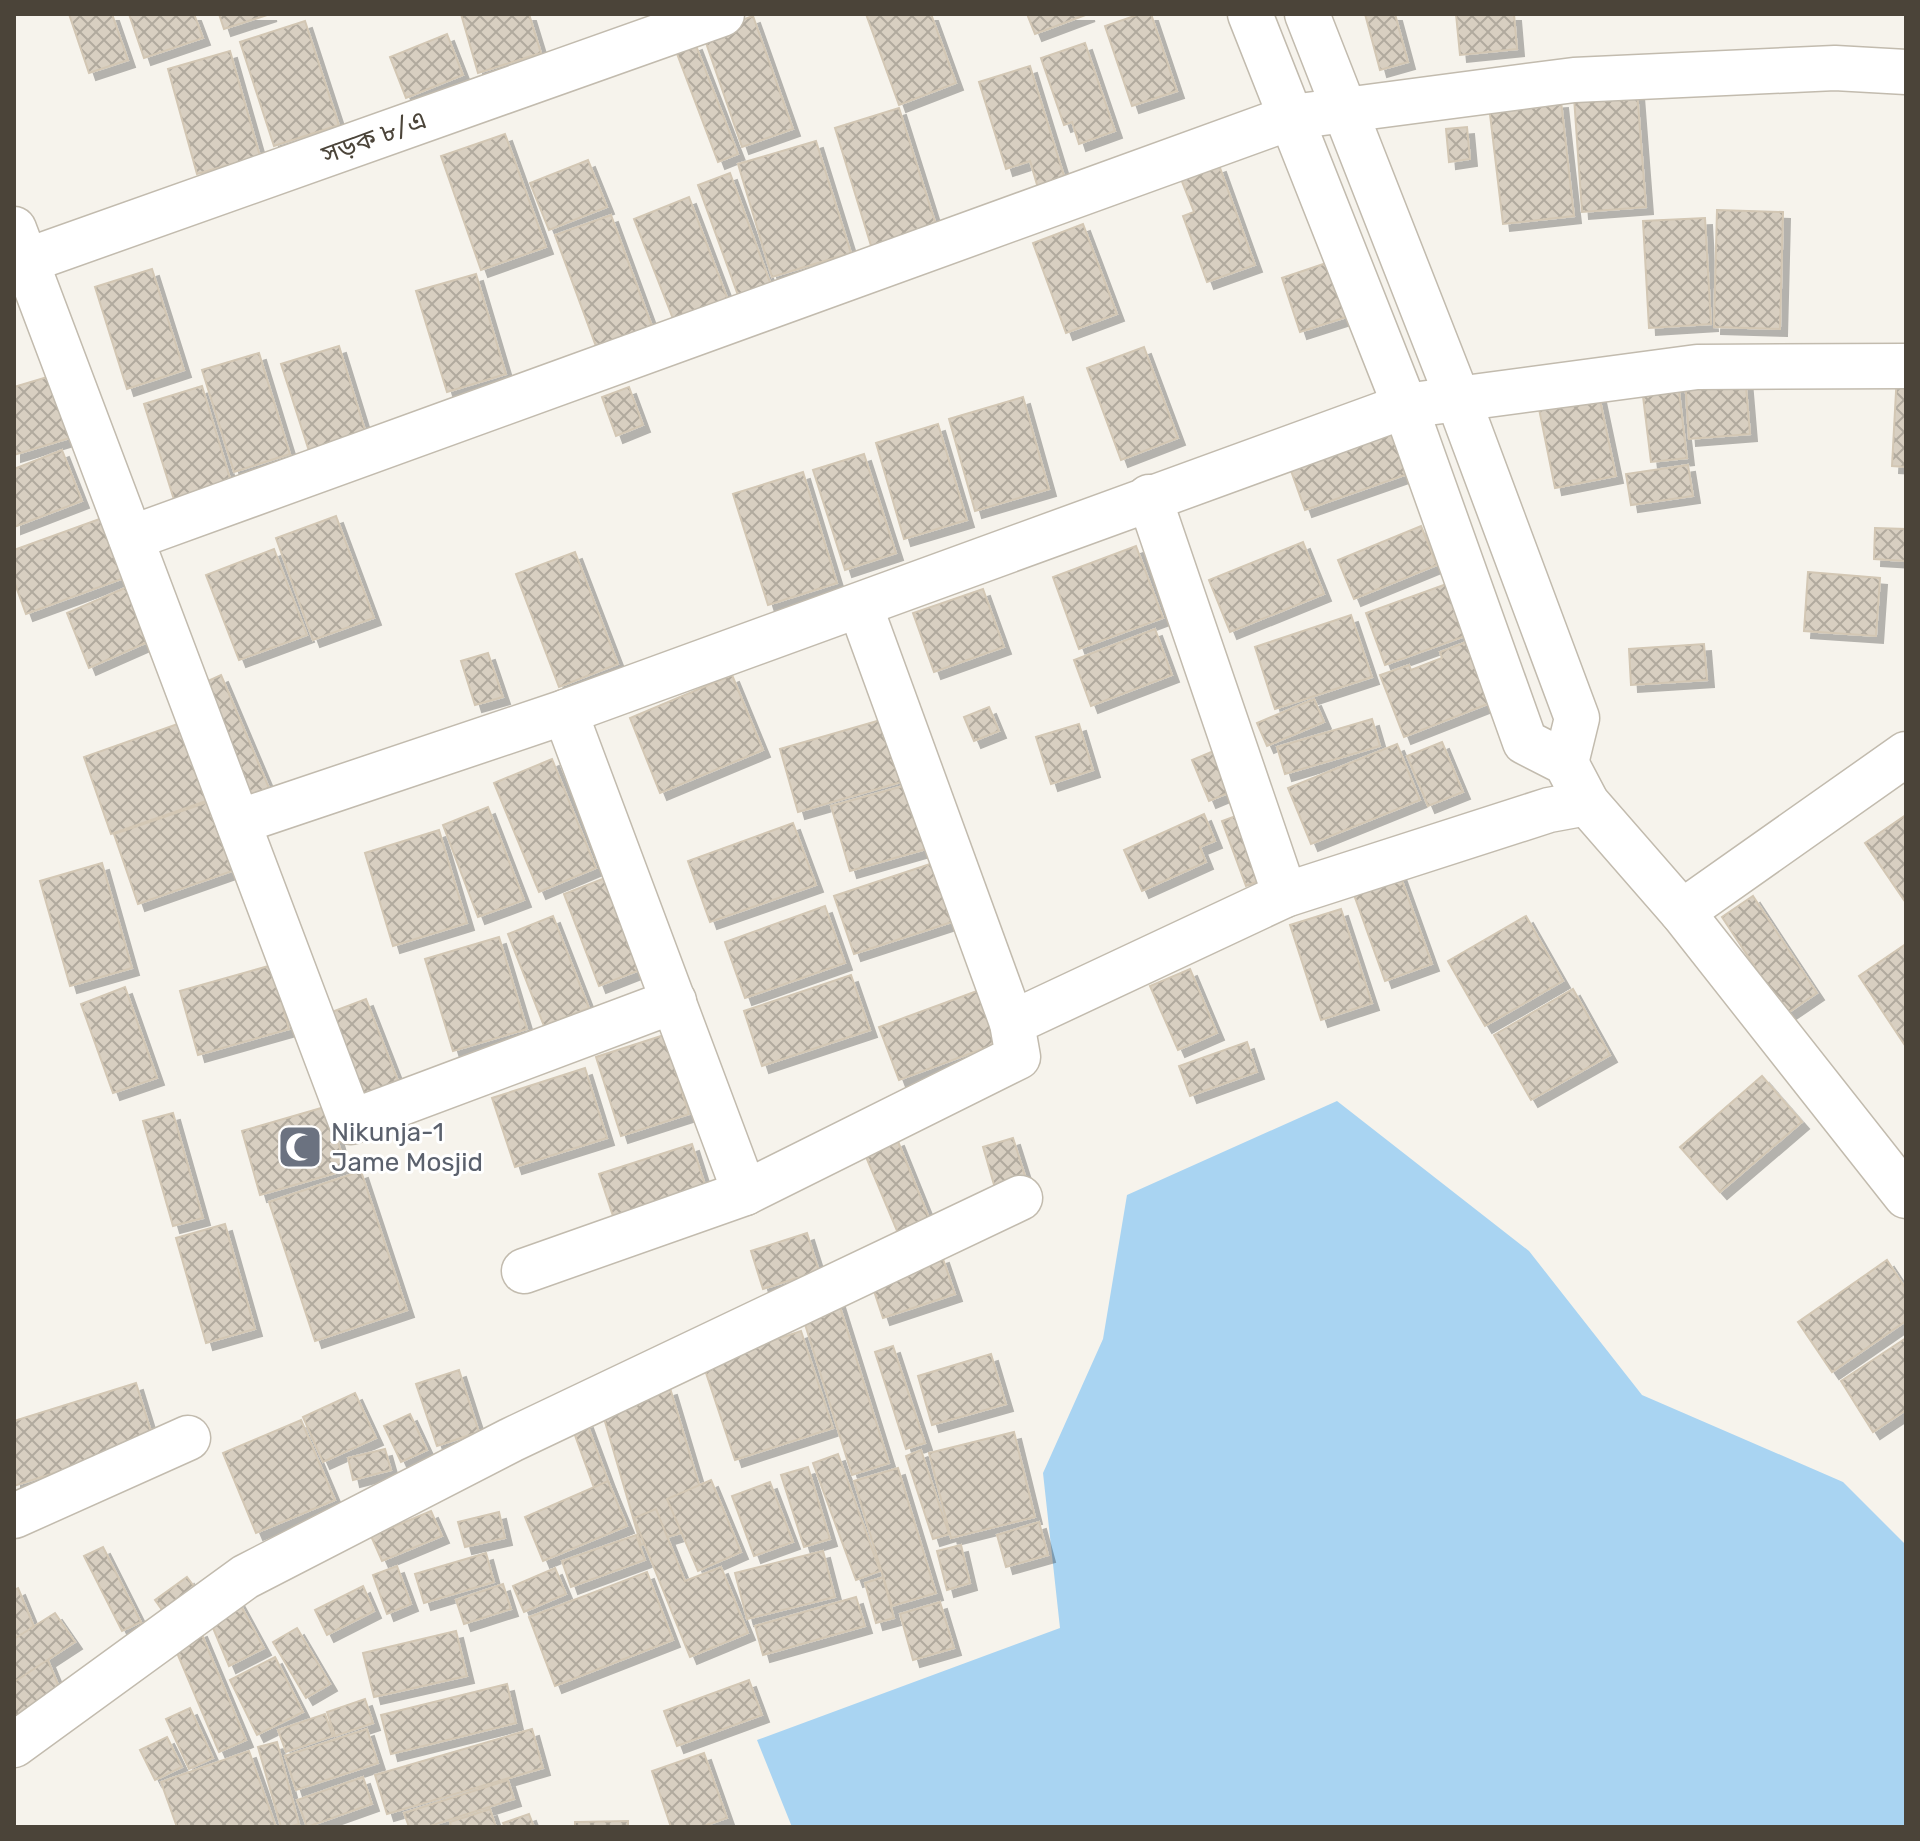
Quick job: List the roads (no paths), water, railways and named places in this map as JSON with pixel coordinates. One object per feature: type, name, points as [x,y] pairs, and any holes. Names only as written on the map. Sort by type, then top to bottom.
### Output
[{"type":"street","name":"সড়ক ৮/এ","points":[[20,245],[722,14]]},
{"type":"street","points":[[1250,14],[1405,406],[1525,742],[1566,763],[1587,803],[1891,1146],[1906,1196]]},
{"type":"street","points":[[1307,14],[1458,399],[1577,718],[1566,763]]},
{"type":"street","points":[[131,538],[1292,117],[1574,80],[1835,68],[1906,72]]},
{"type":"street","points":[[20,245],[351,1122],[674,1001]]},
{"type":"street","points":[[238,822],[565,712],[1405,406],[1697,367],[1906,366]]},
{"type":"street","points":[[1149,497],[1285,895]]},
{"type":"street","points":[[524,1271],[745,1193],[1018,1057],[1012,1023],[860,606]]},
{"type":"street","points":[[565,712],[745,1193]]},
{"type":"street","points":[[1682,912],[1906,754]]},
{"type":"street","points":[[1012,1023],[1285,895],[1549,810],[1587,803]]},
{"type":"street","points":[[14,1745],[245,1577],[511,1440],[1020,1198]]},
{"type":"street","points":[[14,1516],[188,1438]]},
{"type":"water","points":[[1337,1101],[1529,1251],[1642,1395],[1843,1482],[1906,1545],[1906,1827],[792,1827],[757,1740],[1060,1628],[1043,1473],[1103,1339],[1127,1195]]},
{"type":"place","name":"Nikunja-1 Jame Mosjid","points":[[300,1147]]}]
